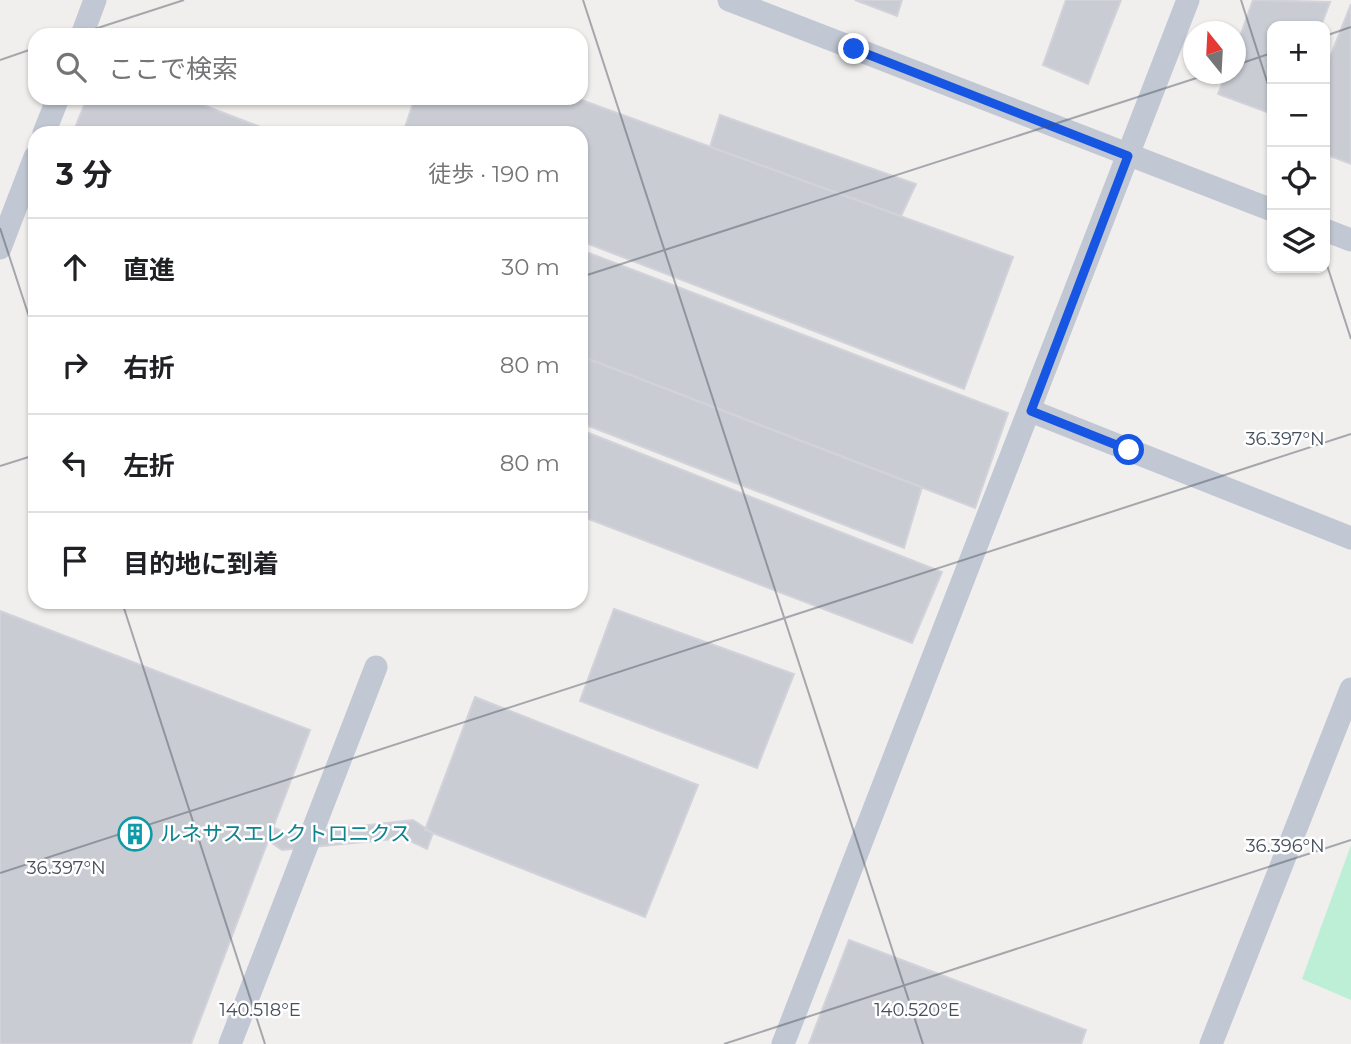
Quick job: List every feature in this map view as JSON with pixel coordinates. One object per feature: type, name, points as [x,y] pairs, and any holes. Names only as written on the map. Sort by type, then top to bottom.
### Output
[{"type":"lane","points":[[85,28],[95,0]]},
{"type":"lane","points":[[729,0],[1267,208]]},
{"type":"lane","points":[[783,1044],[1031,411],[1188,0]]},
{"type":"lane","points":[[47,126],[55,105]]},
{"type":"lane","points":[[0,248],[28,175]]},
{"type":"lane","points":[[1330,232],[1351,240]]},
{"type":"lane","points":[[1031,411],[1351,538]]},
{"type":"lane","points":[[230,1044],[376,667]]},
{"type":"lane","points":[[1211,1044],[1351,688]]},
{"type":"green space","points":[[1351,845],[1351,1000],[1302,979]]},
{"type":"building","points":[[855,0],[902,0],[897,16]]},
{"type":"building","points":[[1066,0],[1121,0],[1088,84],[1043,65]]},
{"type":"building","points":[[1253,0],[1330,2],[1323,21],[1267,21],[1267,112],[1218,94],[1222,84],[1246,84],[1246,21]]},
{"type":"building","points":[[1351,4],[1351,164],[1330,156],[1330,57]]},
{"type":"building","points":[[588,102],[1013,257],[964,389],[588,244],[588,126],[405,126],[413,105],[588,105]]},
{"type":"building","points":[[84,105],[203,105],[258,126],[76,126]]},
{"type":"building","points":[[720,115],[916,184],[901,216],[710,147]]},
{"type":"building","points":[[588,253],[1008,413],[975,508],[588,359]]},
{"type":"building","points":[[588,359],[922,487],[904,548],[588,426]]},
{"type":"building","points":[[588,433],[942,572],[912,643],[588,519]]},
{"type":"building","points":[[614,609],[794,674],[757,768],[580,701]]},
{"type":"building","name":"ルネサスエレクトロニクス","points":[[0,611],[310,730],[191,1044],[0,1044]]},
{"type":"building","points":[[475,697],[698,785],[645,917],[425,830]]},
{"type":"building","points":[[413,820],[433,833],[427,849],[404,838],[282,850],[268,840],[272,827],[290,834]]},
{"type":"building","points":[[849,940],[1086,1030],[1081,1044],[809,1044]]},
{"type":"place","name":"ルネサスエレクトロニクス","points":[[135,834]]},
{"type":"route","points":[[854,49],[1128,156],[1031,411],[1129,450]]}]
